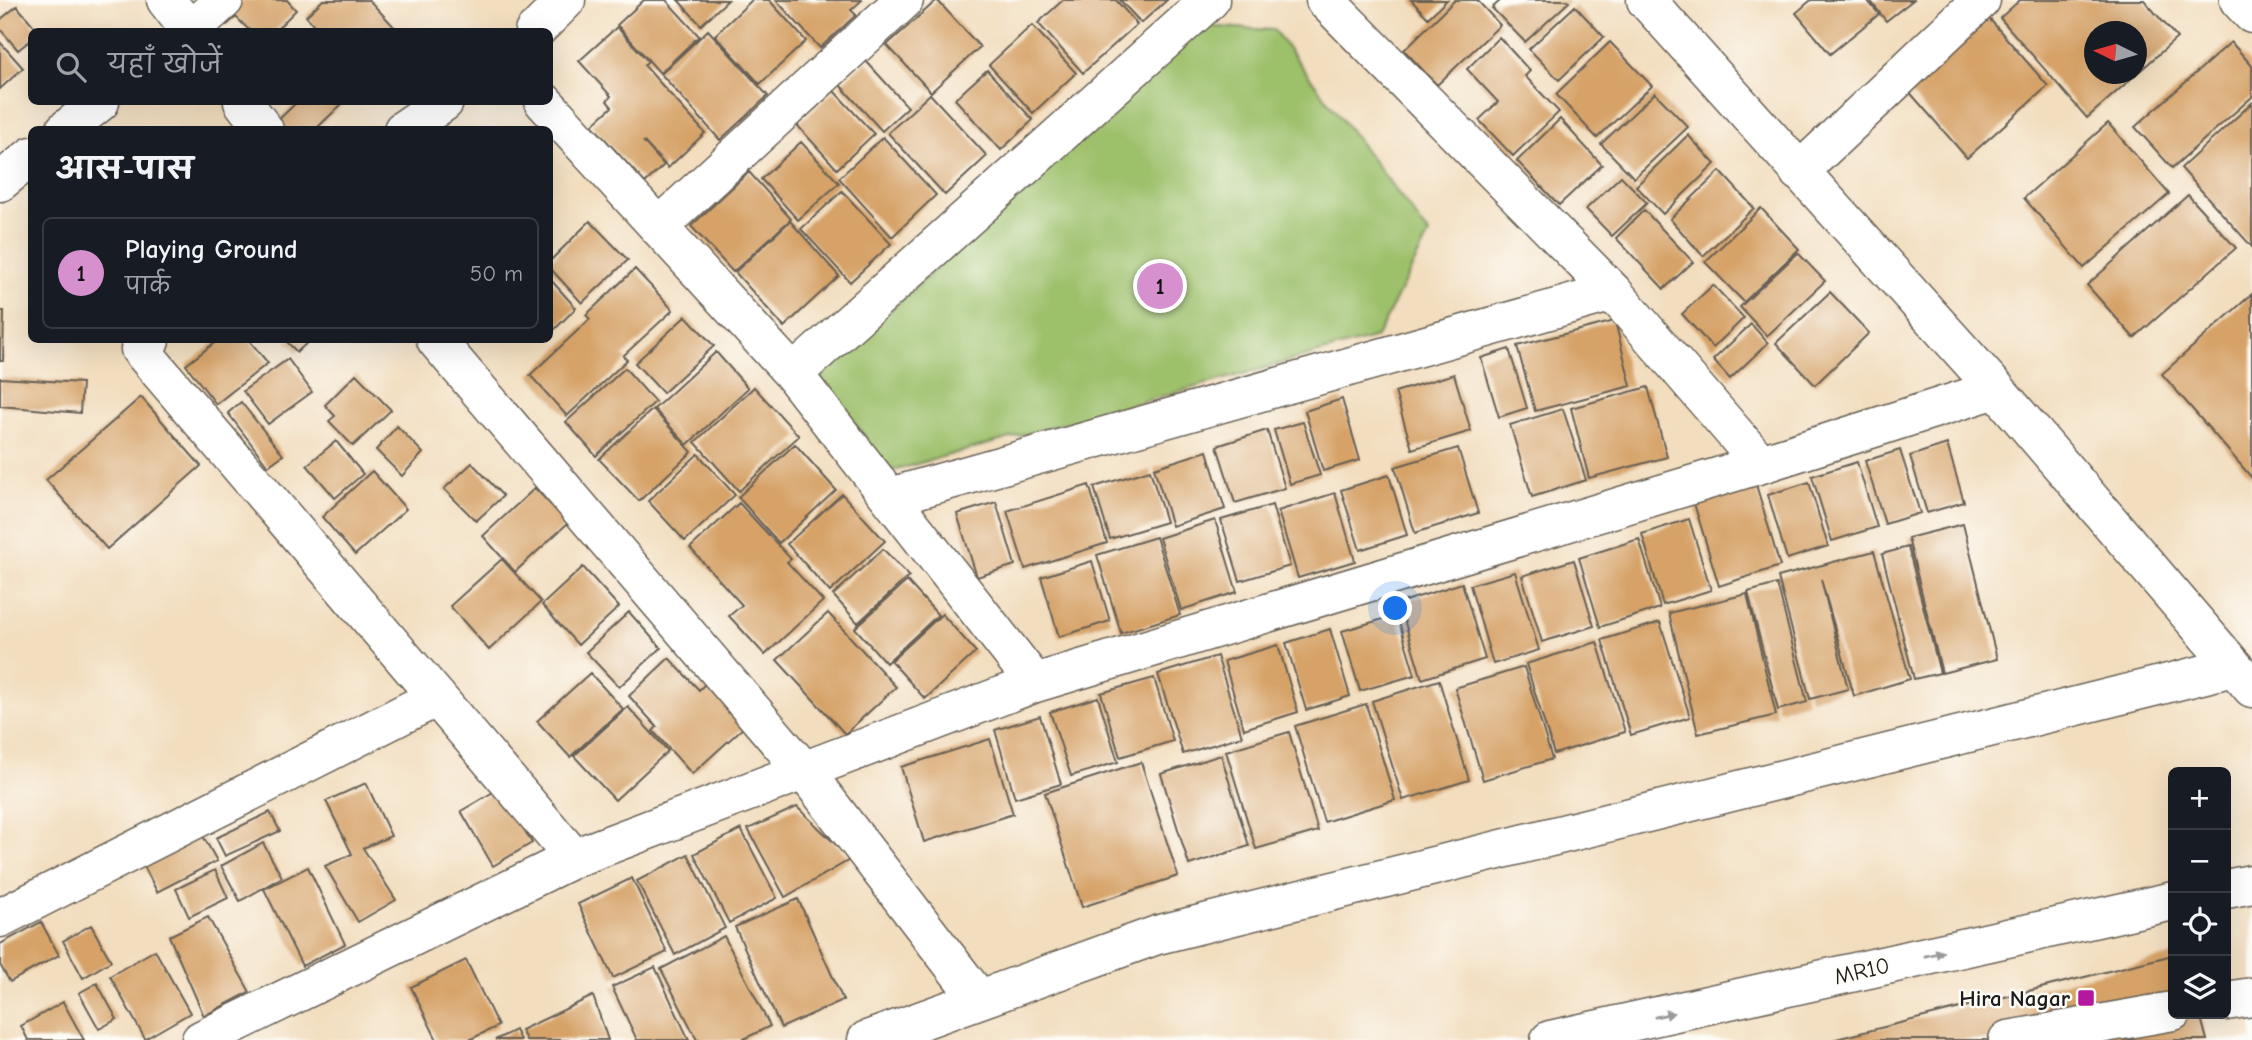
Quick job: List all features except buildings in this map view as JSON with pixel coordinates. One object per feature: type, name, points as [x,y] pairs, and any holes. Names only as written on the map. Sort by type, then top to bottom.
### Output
[{"type":"street","points":[[166,0],[188,28]]},
{"type":"street","points":[[193,28],[224,0]]},
{"type":"street","points":[[538,28],[566,0]]},
{"type":"street","points":[[658,227],[904,0]]},
{"type":"street","points":[[793,374],[1210,0]]},
{"type":"street","points":[[1325,0],[1613,292],[1761,464]]},
{"type":"street","points":[[867,1040],[1157,935],[2243,677],[1996,389],[1646,0]]},
{"type":"street","points":[[1799,172],[1981,0]]},
{"type":"street","points":[[70,126],[96,105]]},
{"type":"street","points":[[245,105],[261,126]]},
{"type":"street","points":[[409,126],[440,105]]},
{"type":"street","points":[[547,105],[793,374],[1035,683]]},
{"type":"street","points":[[0,181],[28,159]]},
{"type":"street","points":[[890,497],[1613,292]]},
{"type":"street","points":[[147,343],[140,349],[574,858]]},
{"type":"street","points":[[439,343],[805,772],[979,999]]},
{"type":"street","points":[[201,1040],[574,858],[1035,683],[1761,464],[1996,389]]},
{"type":"street","points":[[0,918],[437,697]]},
{"type":"street","points":[[2231,889],[2252,884]]},
{"type":"street","name":"MR10","points":[[1550,1040],[2168,902]]},
{"type":"street","points":[[2231,1000],[2252,997]]},
{"type":"street","points":[[2008,1040],[2168,1012]]},
{"type":"green space","points":[[1199,26],[1274,30],[1429,234],[1377,337],[891,471],[819,376]]},
{"type":"place","name":"Playing Ground","points":[[1160,286]]},
{"type":"place","name":"Hira Nagar","points":[[2086,998]]}]
